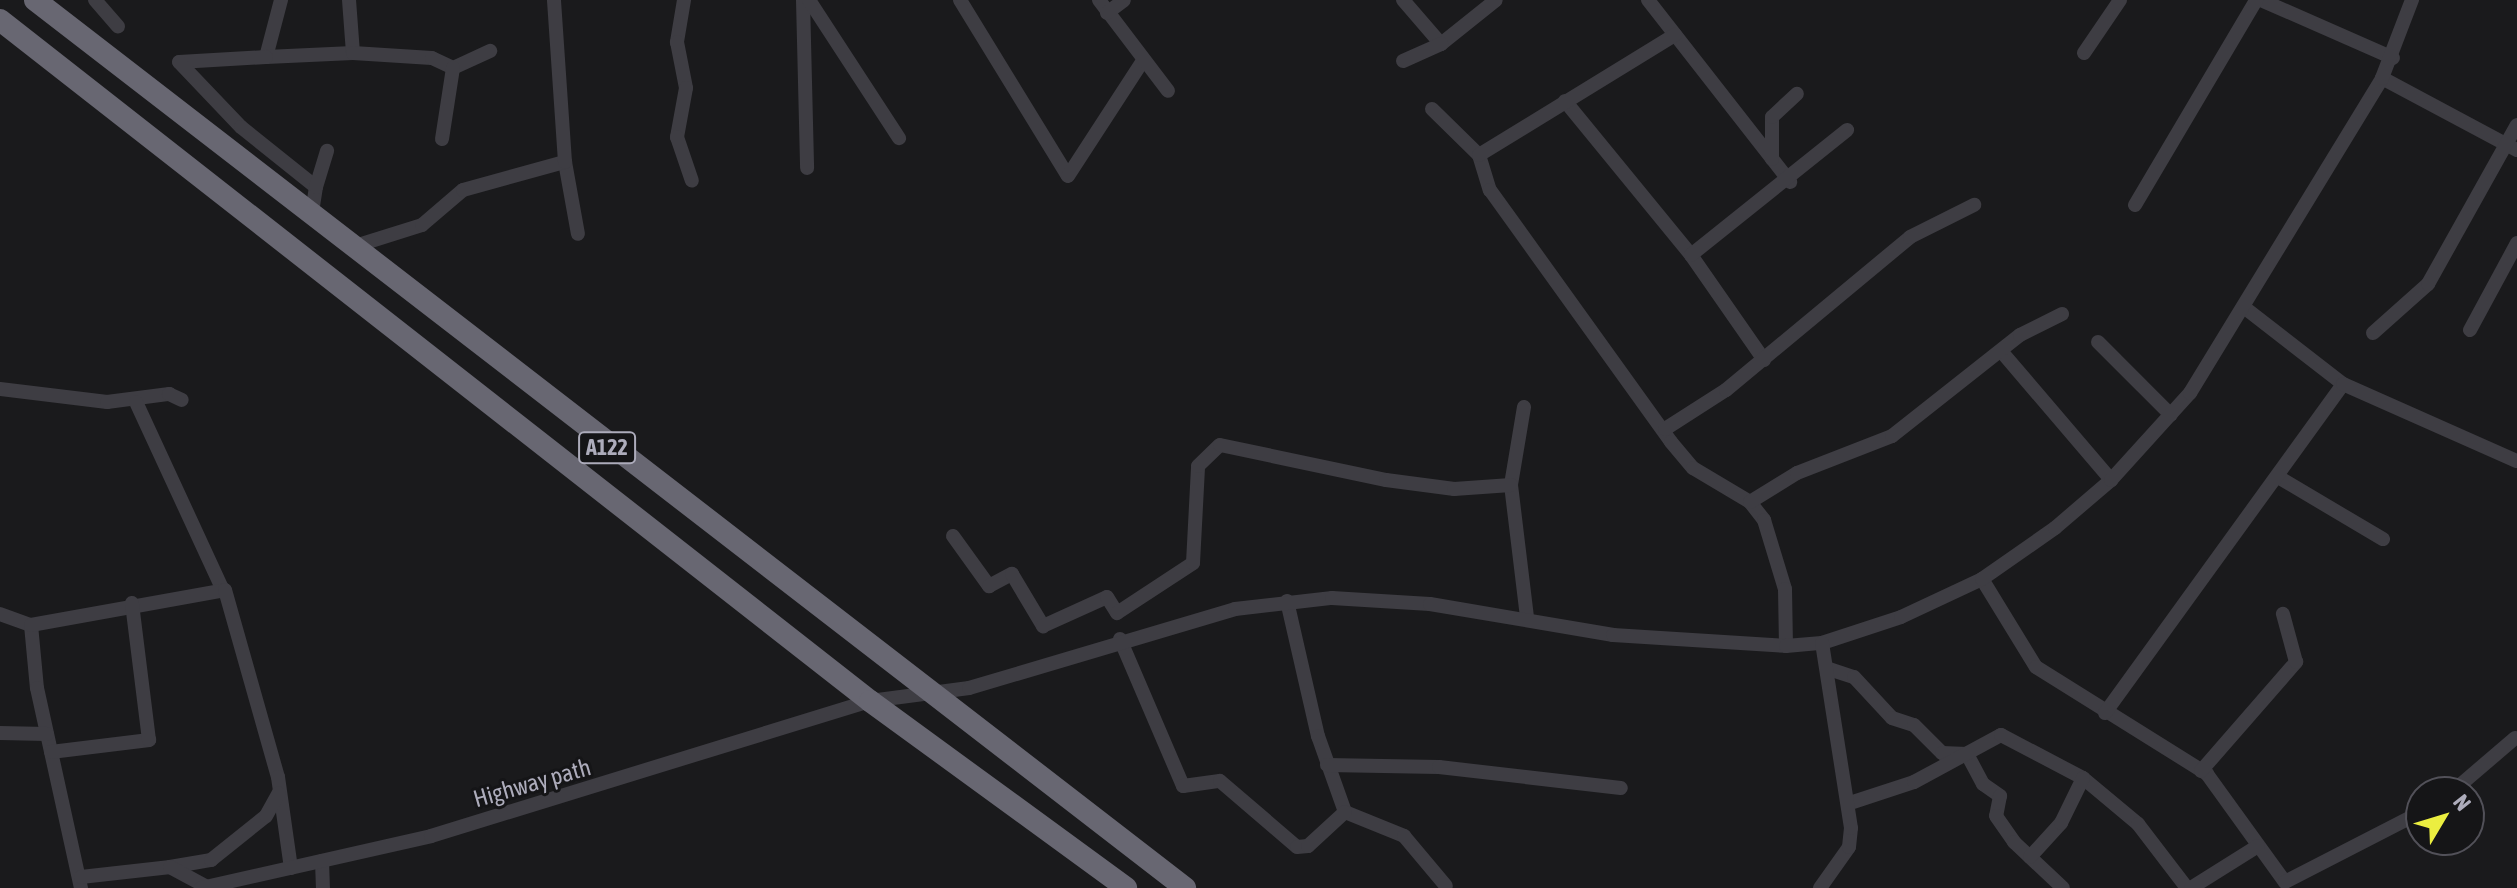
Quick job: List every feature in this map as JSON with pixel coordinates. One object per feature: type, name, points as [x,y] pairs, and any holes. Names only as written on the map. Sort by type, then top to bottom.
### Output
[{"type":"highway","name":"A122","points":[[35,0],[311,217],[1185,888]]},
{"type":"highway","name":"A122","points":[[0,20],[870,701],[1126,888]]},
{"type":"street","points":[[95,0],[118,26]]},
{"type":"street","points":[[266,57],[281,0]]},
{"type":"street","points":[[349,0],[353,53]]},
{"type":"street","points":[[554,0],[565,162],[578,234]]},
{"type":"street","points":[[684,0],[677,42],[686,88],[677,137],[692,181]]},
{"type":"street","points":[[806,0],[899,138]]},
{"type":"street","points":[[806,0],[807,168]]},
{"type":"street","points":[[960,0],[1068,176],[1142,62]]},
{"type":"street","points":[[1124,0],[1103,6],[1142,62],[1168,91]]},
{"type":"street","points":[[1403,0],[1441,44]]},
{"type":"street","points":[[1403,61],[1441,44],[1496,0]]},
{"type":"street","points":[[1648,0],[1790,182]]},
{"type":"street","points":[[2084,53],[2120,0]]},
{"type":"street","points":[[2135,205],[2258,0],[2393,58]]},
{"type":"street","name":"Highway path","points":[[204,888],[322,861],[697,760],[870,701],[923,689],[969,688],[1120,639],[1287,601],[1416,603],[1527,618],[1613,635],[1786,646],[1822,643],[1982,579],[2111,480],[2171,415],[2245,308],[2382,78],[2393,58],[2412,0]]},
{"type":"street","points":[[1479,155],[1675,35]]},
{"type":"street","points":[[453,68],[490,51]]},
{"type":"street","points":[[316,187],[241,127],[179,62],[353,53],[432,58],[453,68]]},
{"type":"street","points":[[442,139],[453,68]]},
{"type":"street","points":[[2382,78],[2512,145]]},
{"type":"street","points":[[1772,159],[1772,117],[1797,94]]},
{"type":"street","points":[[1565,101],[1691,255],[1764,360]]},
{"type":"street","points":[[1432,109],[1479,155],[1490,190],[1693,468],[1750,502],[1779,552],[1786,646]]},
{"type":"street","points":[[2373,333],[2428,284],[2512,145],[2517,125]]},
{"type":"street","points":[[1691,255],[1790,182],[1797,168],[1847,130]]},
{"type":"street","points":[[311,217],[327,151]]},
{"type":"street","points":[[352,247],[422,225],[463,190],[565,162]]},
{"type":"street","points":[[1665,429],[1764,360],[1910,237],[1974,205]]},
{"type":"street","points":[[2470,330],[2517,243]]},
{"type":"street","points":[[2245,308],[2343,384],[2517,461]]},
{"type":"street","points":[[1750,502],[1797,473],[1892,436],[2001,351],[2062,314]]},
{"type":"street","points":[[2098,342],[2171,415]]},
{"type":"street","points":[[2001,351],[2111,480]]},
{"type":"street","points":[[2105,713],[2121,698],[2343,384]]},
{"type":"street","points":[[0,389],[136,402],[169,394],[182,400]]},
{"type":"street","points":[[136,402],[222,588],[248,658],[279,793],[291,868]]},
{"type":"street","points":[[1524,407],[1511,485],[1527,618]]},
{"type":"street","points":[[953,536],[989,586],[1012,574],[1043,626],[1107,597],[1117,613],[1193,563],[1198,466],[1220,445],[1386,480],[1454,489],[1511,485]]},
{"type":"street","points":[[2278,477],[2383,539]]},
{"type":"street","points":[[1982,579],[2036,667],[2174,760],[2201,771],[2227,795],[2258,846],[2294,883],[2405,821]]},
{"type":"street","points":[[0,614],[31,625],[222,588]]},
{"type":"street","points":[[1287,601],[1327,765],[1345,812],[1404,836],[1446,886]]},
{"type":"street","points":[[51,752],[149,740],[132,603]]},
{"type":"street","points":[[2201,771],[2296,662],[2283,614]]},
{"type":"street","points":[[31,625],[47,734],[81,882],[211,860],[266,816],[279,793]]},
{"type":"street","points":[[1120,639],[1183,786],[1220,781],[1297,847],[1308,846],[1345,812]]},
{"type":"street","points":[[1820,888],[1849,847],[1850,803],[1829,669],[1822,643]]},
{"type":"street","points":[[1829,669],[1854,677],[1892,718],[1914,725],[1942,753],[1967,754]]},
{"type":"street","points":[[2121,698],[2120,712],[2174,760]]},
{"type":"street","points":[[0,733],[47,734]]},
{"type":"street","points":[[1850,803],[1889,793],[2001,735],[2083,778],[2138,824],[2189,888],[2258,846]]},
{"type":"street","points":[[2471,776],[2515,738]]},
{"type":"street","points":[[1967,754],[1983,784],[2000,796],[1996,816],[2030,857],[2063,888]]},
{"type":"street","points":[[1327,765],[1439,767],[1621,788]]},
{"type":"street","points":[[2030,857],[2061,823],[2083,778]]},
{"type":"street","points":[[322,861],[323,888]]},
{"type":"street","points":[[170,867],[204,888]]}]
